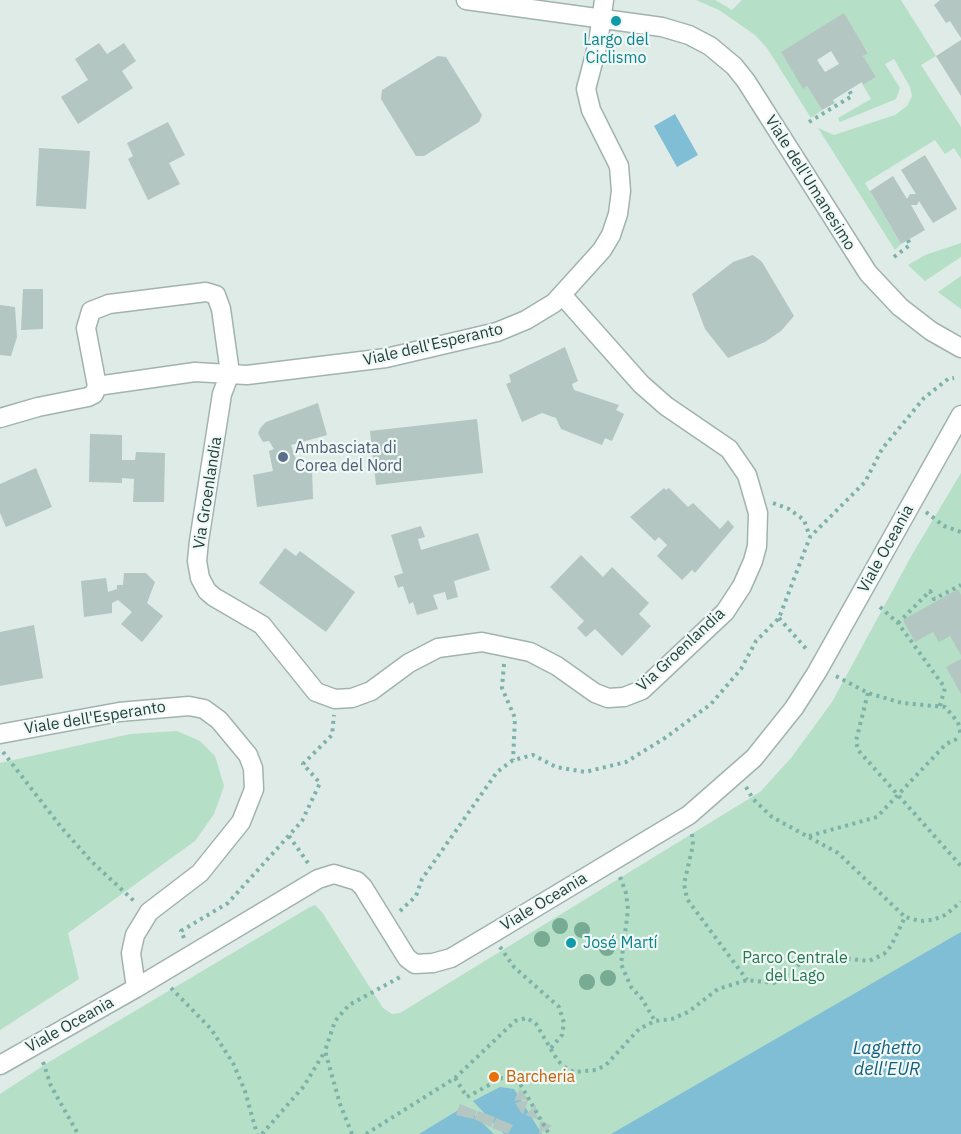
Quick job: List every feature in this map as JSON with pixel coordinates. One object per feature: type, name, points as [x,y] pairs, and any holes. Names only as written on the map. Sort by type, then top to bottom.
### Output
[{"type":"street","points":[[466,0],[601,18],[604,0]]},
{"type":"street","name":"Viale dell'Umanesimo","points":[[601,18],[656,26],[699,40],[734,66],[761,103],[822,204],[868,273],[900,306],[931,331],[961,348]]},
{"type":"street","name":"Viale dell'Esperanto","points":[[97,386],[195,372],[247,375],[355,363],[436,347],[517,324],[536,315],[562,296],[602,250],[611,235],[618,214],[620,166],[591,111],[586,89],[598,43],[601,18]]},
{"type":"street","points":[[0,418],[94,394],[97,386],[86,328],[91,311],[109,304],[211,292],[219,301],[230,373]]},
{"type":"street","name":"Via Groenlandia","points":[[230,373],[222,394],[199,541],[198,561],[201,578],[207,591],[214,597],[262,625],[316,692],[335,699],[352,698],[371,691],[409,663],[438,648],[474,642],[505,645],[544,658],[601,696],[624,697],[642,690],[717,620],[742,586],[757,546],[755,500],[747,475],[729,449],[666,406],[636,380],[562,296]]},
{"type":"street","name":"Viale Oceania","points":[[0,1065],[136,988],[318,879],[334,874],[352,879],[363,887],[407,958],[415,964],[426,964],[451,958],[689,815],[736,776],[772,737],[822,663],[961,416]]},
{"type":"street","name":"Viale dell'Esperanto","points":[[0,734],[119,712],[181,705],[204,709],[233,733],[248,755],[253,768],[254,789],[247,812],[200,873],[149,912],[138,929],[132,947],[136,988]]},
{"type":"path","points":[[809,122],[852,96],[849,90]]},
{"type":"path","points":[[894,256],[910,244],[908,240]]},
{"type":"path","points":[[755,500],[764,500],[789,509],[804,520],[810,537]]},
{"type":"path","points":[[913,501],[938,522],[961,532]]},
{"type":"path","points":[[898,623],[930,591],[934,599],[961,585]]},
{"type":"path","points":[[880,607],[898,623],[945,688],[940,706]]},
{"type":"path","points":[[779,618],[802,645],[840,678],[868,693],[902,703],[945,707],[958,722],[961,736],[946,744],[877,817],[808,836]]},
{"type":"path","points":[[505,645],[502,688],[515,718],[513,760]]},
{"type":"path","points":[[868,693],[856,741],[858,750],[961,866]]},
{"type":"path","points":[[193,953],[181,932],[228,903],[302,821],[320,783],[303,764],[332,735],[335,699]]},
{"type":"path","points":[[0,748],[92,861],[129,898],[149,912]]},
{"type":"path","points":[[736,776],[760,807],[788,828],[838,853],[905,917],[920,921],[933,920],[945,915],[961,902]]},
{"type":"path","points":[[689,815],[693,844],[684,884],[687,899],[747,980]]},
{"type":"path","points":[[289,836],[304,857]]},
{"type":"path","points":[[611,863],[626,893],[627,910],[621,963],[624,975],[647,1005],[655,1021]]},
{"type":"path","points":[[366,1134],[455,1077],[515,1021],[527,1018],[536,1024],[558,1060],[573,1072],[596,1070],[606,1065],[629,1037],[655,1021],[672,1019],[688,1012],[718,989],[747,980],[774,984],[798,965],[822,956],[862,962],[877,958],[897,939],[905,917]]},
{"type":"path","points":[[493,933],[514,967],[559,1007],[564,1023],[562,1035],[551,1048]]},
{"type":"path","points":[[262,1134],[304,1086],[325,1051],[335,1021],[349,1005],[426,964]]},
{"type":"path","points":[[159,974],[211,1029],[233,1063],[245,1091],[257,1134]]},
{"type":"path","points":[[325,1051],[352,1134]]},
{"type":"path","points":[[43,1062],[51,1086],[78,1134]]},
{"type":"path","points":[[455,1077],[467,1097],[502,1078],[519,1083],[549,1134]]},
{"type":"green space","points":[[696,0],[715,0],[732,10],[742,0],[901,0],[936,56],[921,65],[961,127],[961,159],[954,148],[945,154],[935,140],[865,183],[901,244],[895,250],[818,128],[834,135],[895,115],[907,106],[912,96],[910,87],[894,59],[885,64],[900,88],[896,99],[840,122],[838,118],[871,99],[863,85],[876,77],[863,56],[868,52],[844,14],[781,52],[803,88],[807,86],[822,110],[811,118],[767,48],[755,35],[719,10]]},
{"type":"green space","points":[[961,243],[961,257],[925,281],[908,265],[925,255]]},
{"type":"green space","points":[[961,276],[961,309],[938,292]]},
{"type":"green space","name":"Parco Centrale del Lago","points":[[961,473],[961,1134],[0,1134],[0,1094],[49,1062],[310,907],[315,905],[322,912],[383,1008],[392,1014],[400,1013],[760,792],[791,758],[832,702],[913,553]]},
{"type":"green space","points":[[177,731],[200,741],[215,756],[224,786],[214,814],[195,841],[68,933],[79,979],[0,1030],[0,763],[130,734]]},
{"type":"water","points":[[675,114],[698,155],[677,167],[654,126]]},
{"type":"water","name":"Laghetto dell'EUR","points":[[961,932],[961,1134],[611,1134]]},
{"type":"water","points":[[500,1087],[514,1089],[542,1134],[504,1134],[473,1101]]},
{"type":"water","points":[[465,1106],[494,1134],[419,1134]]},
{"type":"building","points":[[940,0],[961,0],[961,38],[950,21],[946,23],[934,5]]},
{"type":"building","points":[[844,13],[868,53],[863,56],[876,77],[863,85],[862,82],[833,100],[835,103],[822,110],[807,86],[803,89],[781,52]],"holes":[[[831,51],[839,64],[825,72],[817,60]]]},
{"type":"building","points":[[961,40],[961,96],[936,56]]},
{"type":"building","points":[[99,43],[107,54],[124,43],[136,61],[122,71],[133,88],[78,124],[61,97],[88,80],[75,59]]},
{"type":"building","points":[[438,56],[446,57],[482,115],[479,122],[424,156],[416,156],[381,99],[382,90]]},
{"type":"building","points":[[168,122],[185,155],[169,163],[180,184],[148,200],[128,159],[133,156],[127,143]]},
{"type":"building","points":[[39,148],[90,151],[86,209],[36,206]]},
{"type":"building","points":[[925,155],[957,209],[933,223],[919,201],[917,205],[911,205],[925,230],[901,244],[870,191],[893,176],[907,199],[910,194],[916,194],[901,170]]},
{"type":"building","points":[[753,255],[762,262],[794,316],[781,331],[765,342],[728,358],[705,329],[692,294],[733,262]]},
{"type":"building","points":[[23,289],[43,289],[43,329],[21,330]]},
{"type":"building","points":[[0,305],[15,307],[17,337],[11,356],[0,355]]},
{"type":"building","points":[[565,347],[578,381],[572,384],[574,390],[619,405],[616,410],[624,414],[612,441],[605,438],[602,445],[561,429],[556,418],[542,413],[522,422],[506,384],[511,382],[509,375]]},
{"type":"building","name":"Ambasciata di Corea del Nord","points":[[318,403],[327,435],[291,445],[298,465],[294,466],[293,470],[312,468],[313,499],[257,507],[253,475],[273,471],[269,451],[274,449],[269,441],[263,442],[260,437],[258,433],[261,427],[266,422]]},
{"type":"building","points":[[477,419],[483,473],[376,485],[370,431]]},
{"type":"building","points":[[90,434],[122,435],[122,460],[135,460],[136,452],[165,453],[164,502],[133,502],[134,479],[122,478],[122,483],[89,482]]},
{"type":"building","points":[[36,468],[52,507],[6,527],[0,513],[0,484]]},
{"type":"building","points":[[664,488],[666,490],[669,488],[688,507],[693,503],[720,529],[728,520],[734,527],[695,573],[692,570],[682,580],[657,556],[667,545],[659,537],[655,541],[630,517]]},
{"type":"building","points":[[421,526],[425,537],[418,539],[421,550],[478,533],[490,570],[454,581],[458,597],[447,600],[445,592],[433,595],[438,609],[417,615],[413,602],[409,604],[403,586],[398,588],[394,576],[403,573],[391,535]]},
{"type":"building","points":[[285,548],[296,556],[300,551],[355,592],[326,632],[259,583]]},
{"type":"building","points":[[581,555],[603,577],[612,567],[649,603],[639,614],[651,626],[622,656],[595,629],[586,637],[577,628],[584,621],[550,587]]},
{"type":"building","points":[[124,573],[146,573],[155,582],[147,603],[163,616],[142,642],[121,624],[132,612],[118,600],[112,603],[112,613],[84,617],[81,581],[106,578],[108,592],[117,589],[117,585],[123,585]]},
{"type":"building","points":[[958,589],[961,595],[961,655],[950,636],[939,642],[933,632],[915,642],[903,620]]},
{"type":"building","points":[[34,625],[43,678],[0,686],[0,632]]},
{"type":"building","points":[[961,659],[961,694],[946,667]]},
{"type":"building","points":[[520,1088],[529,1099],[514,1101]]},
{"type":"building","points":[[528,1100],[523,1115],[515,1103]]},
{"type":"building","points":[[460,1104],[477,1111],[473,1119],[456,1115]]},
{"type":"building","points":[[536,1105],[536,1113],[539,1120],[525,1115]]},
{"type":"building","points":[[478,1111],[495,1117],[491,1127],[474,1119]]},
{"type":"building","points":[[496,1118],[513,1125],[508,1134],[492,1128]]},
{"type":"building","points":[[540,1121],[552,1126],[539,1134]]},
{"type":"place","name":"Largo del Ciclismo","points":[[616,21]]},
{"type":"place","name":"Ambasciata di Corea del Nord","points":[[283,457]]},
{"type":"place","name":"José Martí","points":[[571,943]]},
{"type":"place","name":"Barcheria","points":[[494,1077]]}]
